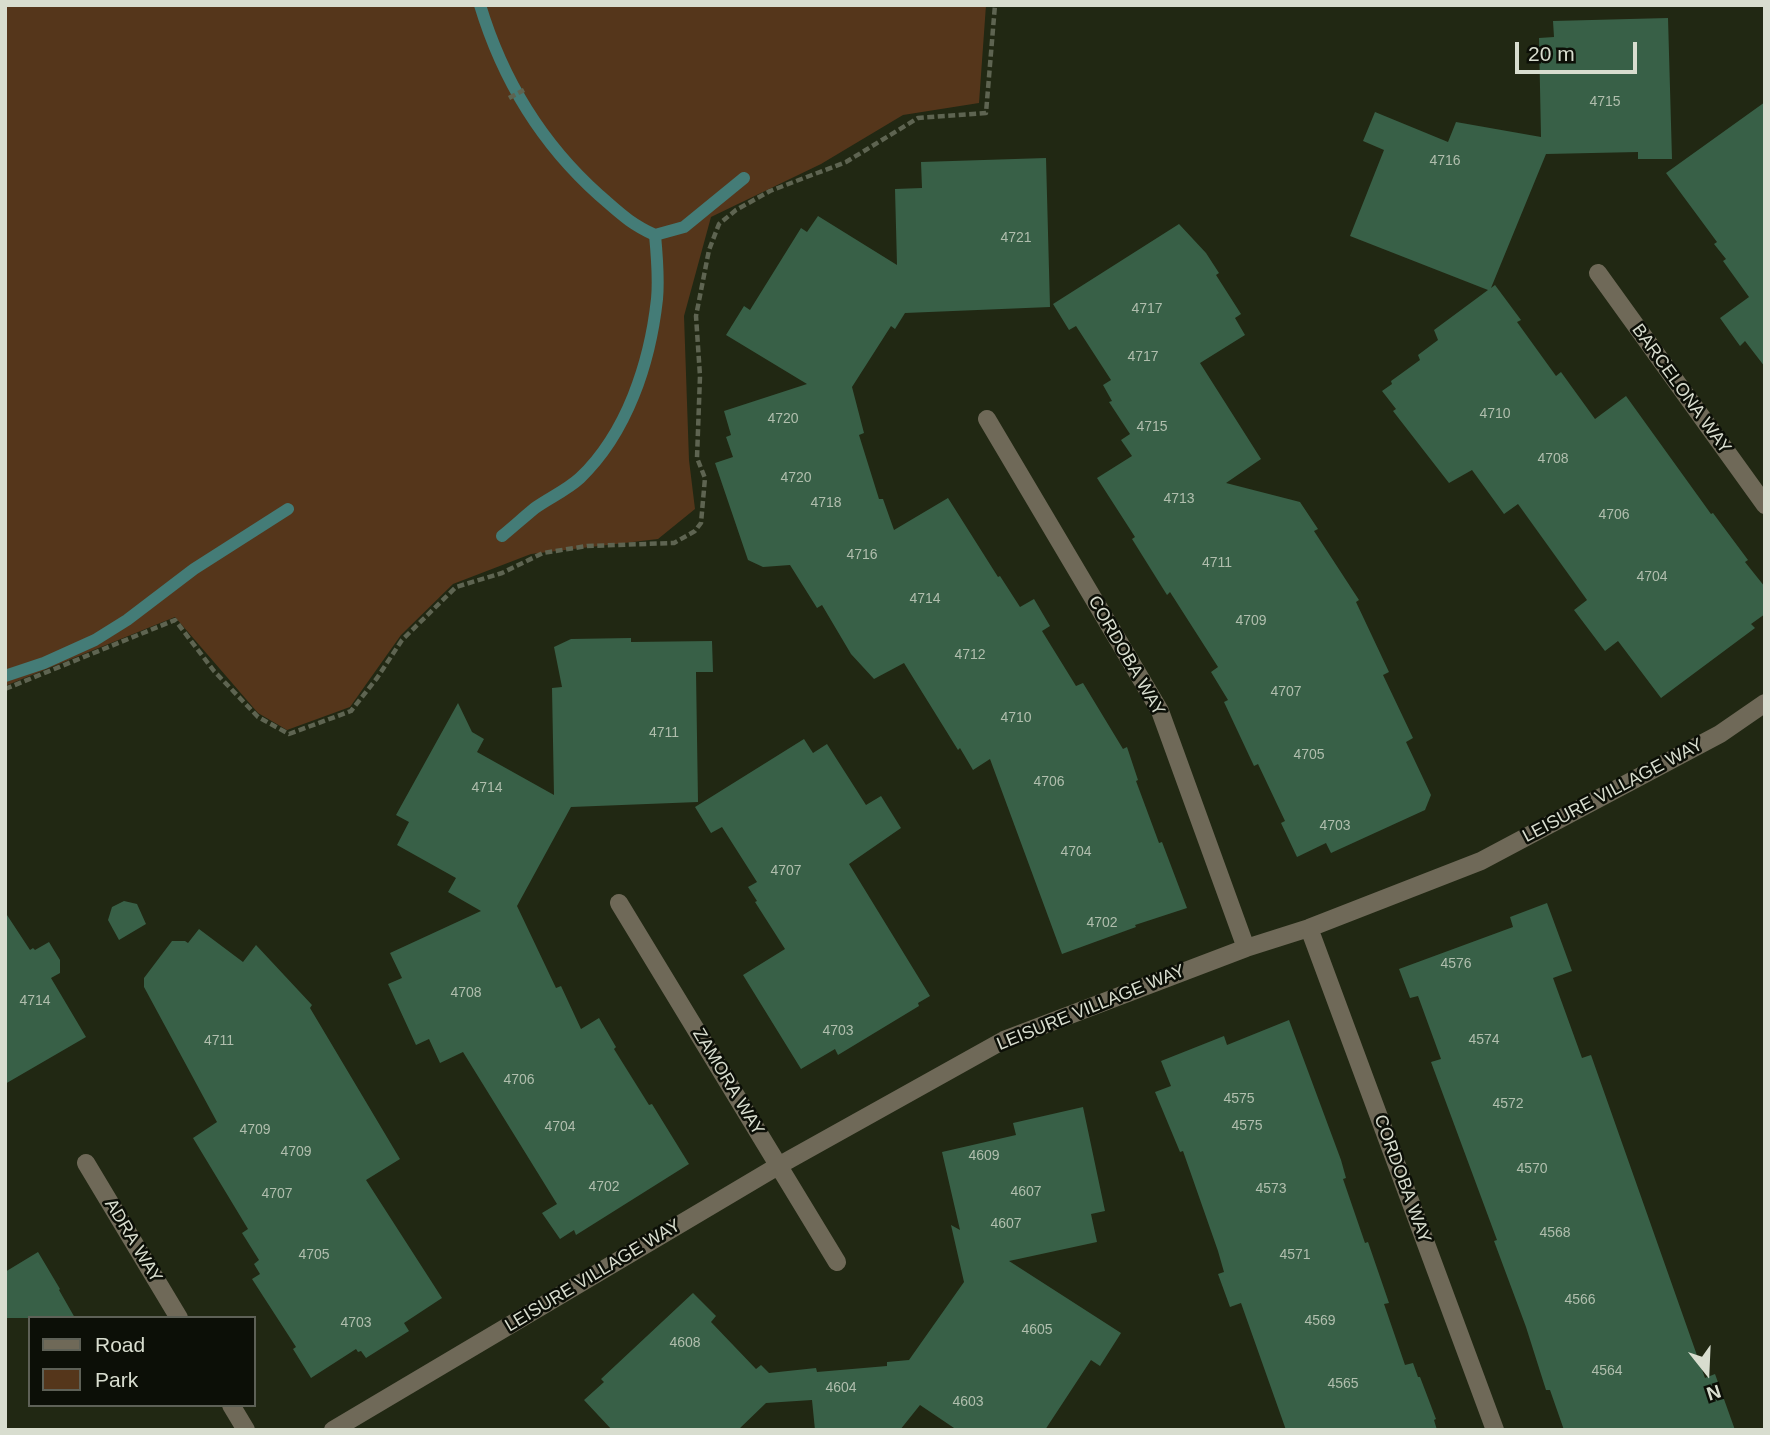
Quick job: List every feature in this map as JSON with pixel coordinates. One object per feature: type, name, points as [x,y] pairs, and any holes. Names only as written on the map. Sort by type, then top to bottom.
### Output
[{"type":"street","name":"BARCELONA WAY","points":[[1598,272],[1765,505]]},
{"type":"street","name":"CORDOBA WAY","points":[[987,419],[1160,710],[1246,948]]},
{"type":"street","name":"LEISURE VILLAGE WAY","points":[[333,1430],[779,1166],[1004,1040],[1246,948],[1309,928],[1480,861],[1720,734],[1765,703]]},
{"type":"street","name":"ZAMORA WAY","points":[[619,903],[837,1262]]},
{"type":"street","name":"CORDOBA WAY","points":[[1309,928],[1495,1430]]},
{"type":"street","name":"ADRA WAY","points":[[86,1163],[178,1316]]},
{"type":"street","points":[[232,1407],[246,1430]]},
{"type":"path","points":[[5,690],[175,620],[214,671],[258,717],[289,734],[351,711],[402,640],[456,587],[502,573],[543,554],[587,547],[662,545],[686,538],[701,523],[704,498],[705,478],[697,458],[701,376],[696,316],[709,250],[719,224],[736,210],[770,191],[846,162],[918,118],[986,113],[995,5]]},
{"type":"path","points":[[509,98],[524,90]]},
{"type":"green space","points":[[5,5],[986,5],[979,103],[903,115],[821,164],[711,217],[684,316],[689,460],[695,509],[658,539],[531,554],[453,584],[401,635],[350,707],[287,730],[258,713],[175,617],[5,686]]},
{"type":"building","points":[[1668,18],[1672,159],[1638,159],[1638,152],[1546,154],[1491,288],[1495,285],[1521,320],[1517,322],[1556,376],[1561,372],[1595,419],[1626,396],[1711,514],[1713,513],[1748,560],[1745,562],[1765,587],[1765,614],[1751,624],[1755,628],[1661,698],[1618,641],[1605,651],[1574,610],[1587,600],[1518,504],[1504,514],[1472,470],[1449,483],[1393,411],[1396,409],[1382,391],[1420,360],[1418,355],[1438,340],[1434,330],[1488,290],[1350,236],[1384,150],[1363,141],[1375,112],[1448,142],[1456,122],[1541,137],[1539,38],[1554,37],[1553,21]]},
{"type":"building","points":[[1765,102],[1765,367],[1745,341],[1740,346],[1720,318],[1749,297],[1723,261],[1726,259],[1714,244],[1717,242],[1666,173]]},
{"type":"building","points":[[1046,158],[1050,307],[905,313],[895,329],[891,326],[852,387],[864,433],[859,435],[879,499],[883,499],[894,530],[948,498],[1020,607],[1034,599],[1050,626],[1042,631],[1076,686],[1083,683],[1123,749],[1127,747],[1138,780],[1136,781],[1159,843],[1162,842],[1187,908],[1062,954],[990,759],[973,770],[904,663],[874,679],[851,654],[822,605],[817,608],[790,565],[763,567],[748,560],[715,463],[733,457],[726,437],[731,435],[724,411],[807,384],[726,335],[744,306],[750,310],[801,228],[807,232],[818,216],[897,265],[895,189],[922,188],[921,162]]},
{"type":"building","points":[[1179,224],[1206,253],[1219,273],[1216,275],[1241,314],[1235,318],[1245,335],[1200,363],[1261,459],[1226,483],[1300,502],[1318,529],[1314,531],[1359,600],[1356,602],[1389,672],[1383,675],[1413,738],[1406,742],[1431,795],[1425,810],[1331,853],[1326,843],[1297,857],[1281,823],[1285,821],[1258,764],[1254,766],[1224,702],[1228,700],[1211,672],[1218,667],[1170,592],[1167,595],[1132,539],[1135,537],[1097,478],[1132,456],[1121,440],[1130,434],[1109,402],[1112,401],[1103,385],[1111,380],[1076,326],[1069,330],[1053,304]]},
{"type":"building","points":[[631,638],[631,642],[712,641],[713,672],[696,672],[698,802],[571,807],[517,906],[556,988],[561,986],[581,1029],[599,1018],[616,1047],[614,1049],[689,1164],[576,1235],[574,1230],[560,1239],[542,1213],[557,1204],[463,1052],[440,1063],[429,1039],[416,1045],[388,984],[402,978],[390,953],[481,911],[448,892],[456,878],[397,845],[409,822],[396,815],[458,703],[472,732],[484,739],[477,752],[554,795],[552,688],[562,687],[554,647],[571,639]]},
{"type":"building","points":[[804,739],[813,753],[827,744],[866,805],[881,796],[901,828],[849,864],[930,996],[918,1003],[919,1006],[838,1055],[835,1049],[801,1069],[743,975],[785,949],[748,887],[757,882],[722,827],[711,833],[695,807]]},
{"type":"building","points":[[124,901],[137,904],[146,924],[119,940],[108,920],[112,907]]},
{"type":"building","points":[[1547,903],[1572,971],[1553,978],[1582,1058],[1591,1055],[1705,1378],[1715,1374],[1735,1430],[1564,1430],[1550,1390],[1546,1390],[1494,1241],[1497,1240],[1431,1062],[1441,1059],[1418,996],[1410,998],[1399,969],[1513,927],[1510,917]]},
{"type":"building","points":[[5,912],[30,950],[49,942],[60,960],[60,973],[51,978],[86,1037],[5,1084]]},
{"type":"building","points":[[199,929],[243,962],[256,945],[312,1005],[310,1008],[400,1159],[366,1180],[442,1298],[404,1323],[409,1331],[366,1358],[356,1349],[311,1378],[293,1349],[296,1347],[252,1279],[260,1274],[254,1264],[259,1260],[242,1233],[248,1229],[193,1138],[217,1122],[144,987],[144,978],[172,941],[188,943]]},
{"type":"building","points":[[1289,1020],[1341,1160],[1346,1178],[1343,1179],[1389,1303],[1384,1304],[1405,1365],[1413,1363],[1420,1377],[1436,1419],[1437,1430],[1286,1430],[1241,1303],[1230,1307],[1218,1274],[1224,1272],[1218,1251],[1183,1151],[1180,1152],[1155,1092],[1171,1086],[1161,1061],[1224,1036],[1227,1045]]},
{"type":"building","points":[[1083,1107],[1105,1211],[1091,1214],[1097,1242],[1009,1261],[1121,1333],[1100,1366],[1091,1360],[1045,1430],[957,1430],[920,1405],[900,1430],[815,1430],[812,1400],[766,1403],[738,1430],[612,1430],[584,1400],[604,1382],[601,1379],[693,1293],[716,1316],[711,1322],[756,1369],[761,1365],[769,1373],[816,1368],[817,1372],[887,1366],[887,1362],[909,1360],[964,1282],[951,1225],[960,1230],[942,1152],[1016,1135],[1013,1123]]},
{"type":"building","points":[[38,1252],[74,1316],[5,1318],[5,1272]]},
{"type":"waterway","points":[[480,5],[512,84],[542,132],[578,175],[631,222],[655,235],[684,227],[744,178]]},
{"type":"waterway","points":[[502,536],[535,508],[580,478],[597,460],[623,418],[642,372],[654,323],[658,283],[655,235]]},
{"type":"waterway","points":[[5,676],[44,663],[95,640],[127,620],[194,569],[288,509]]}]
